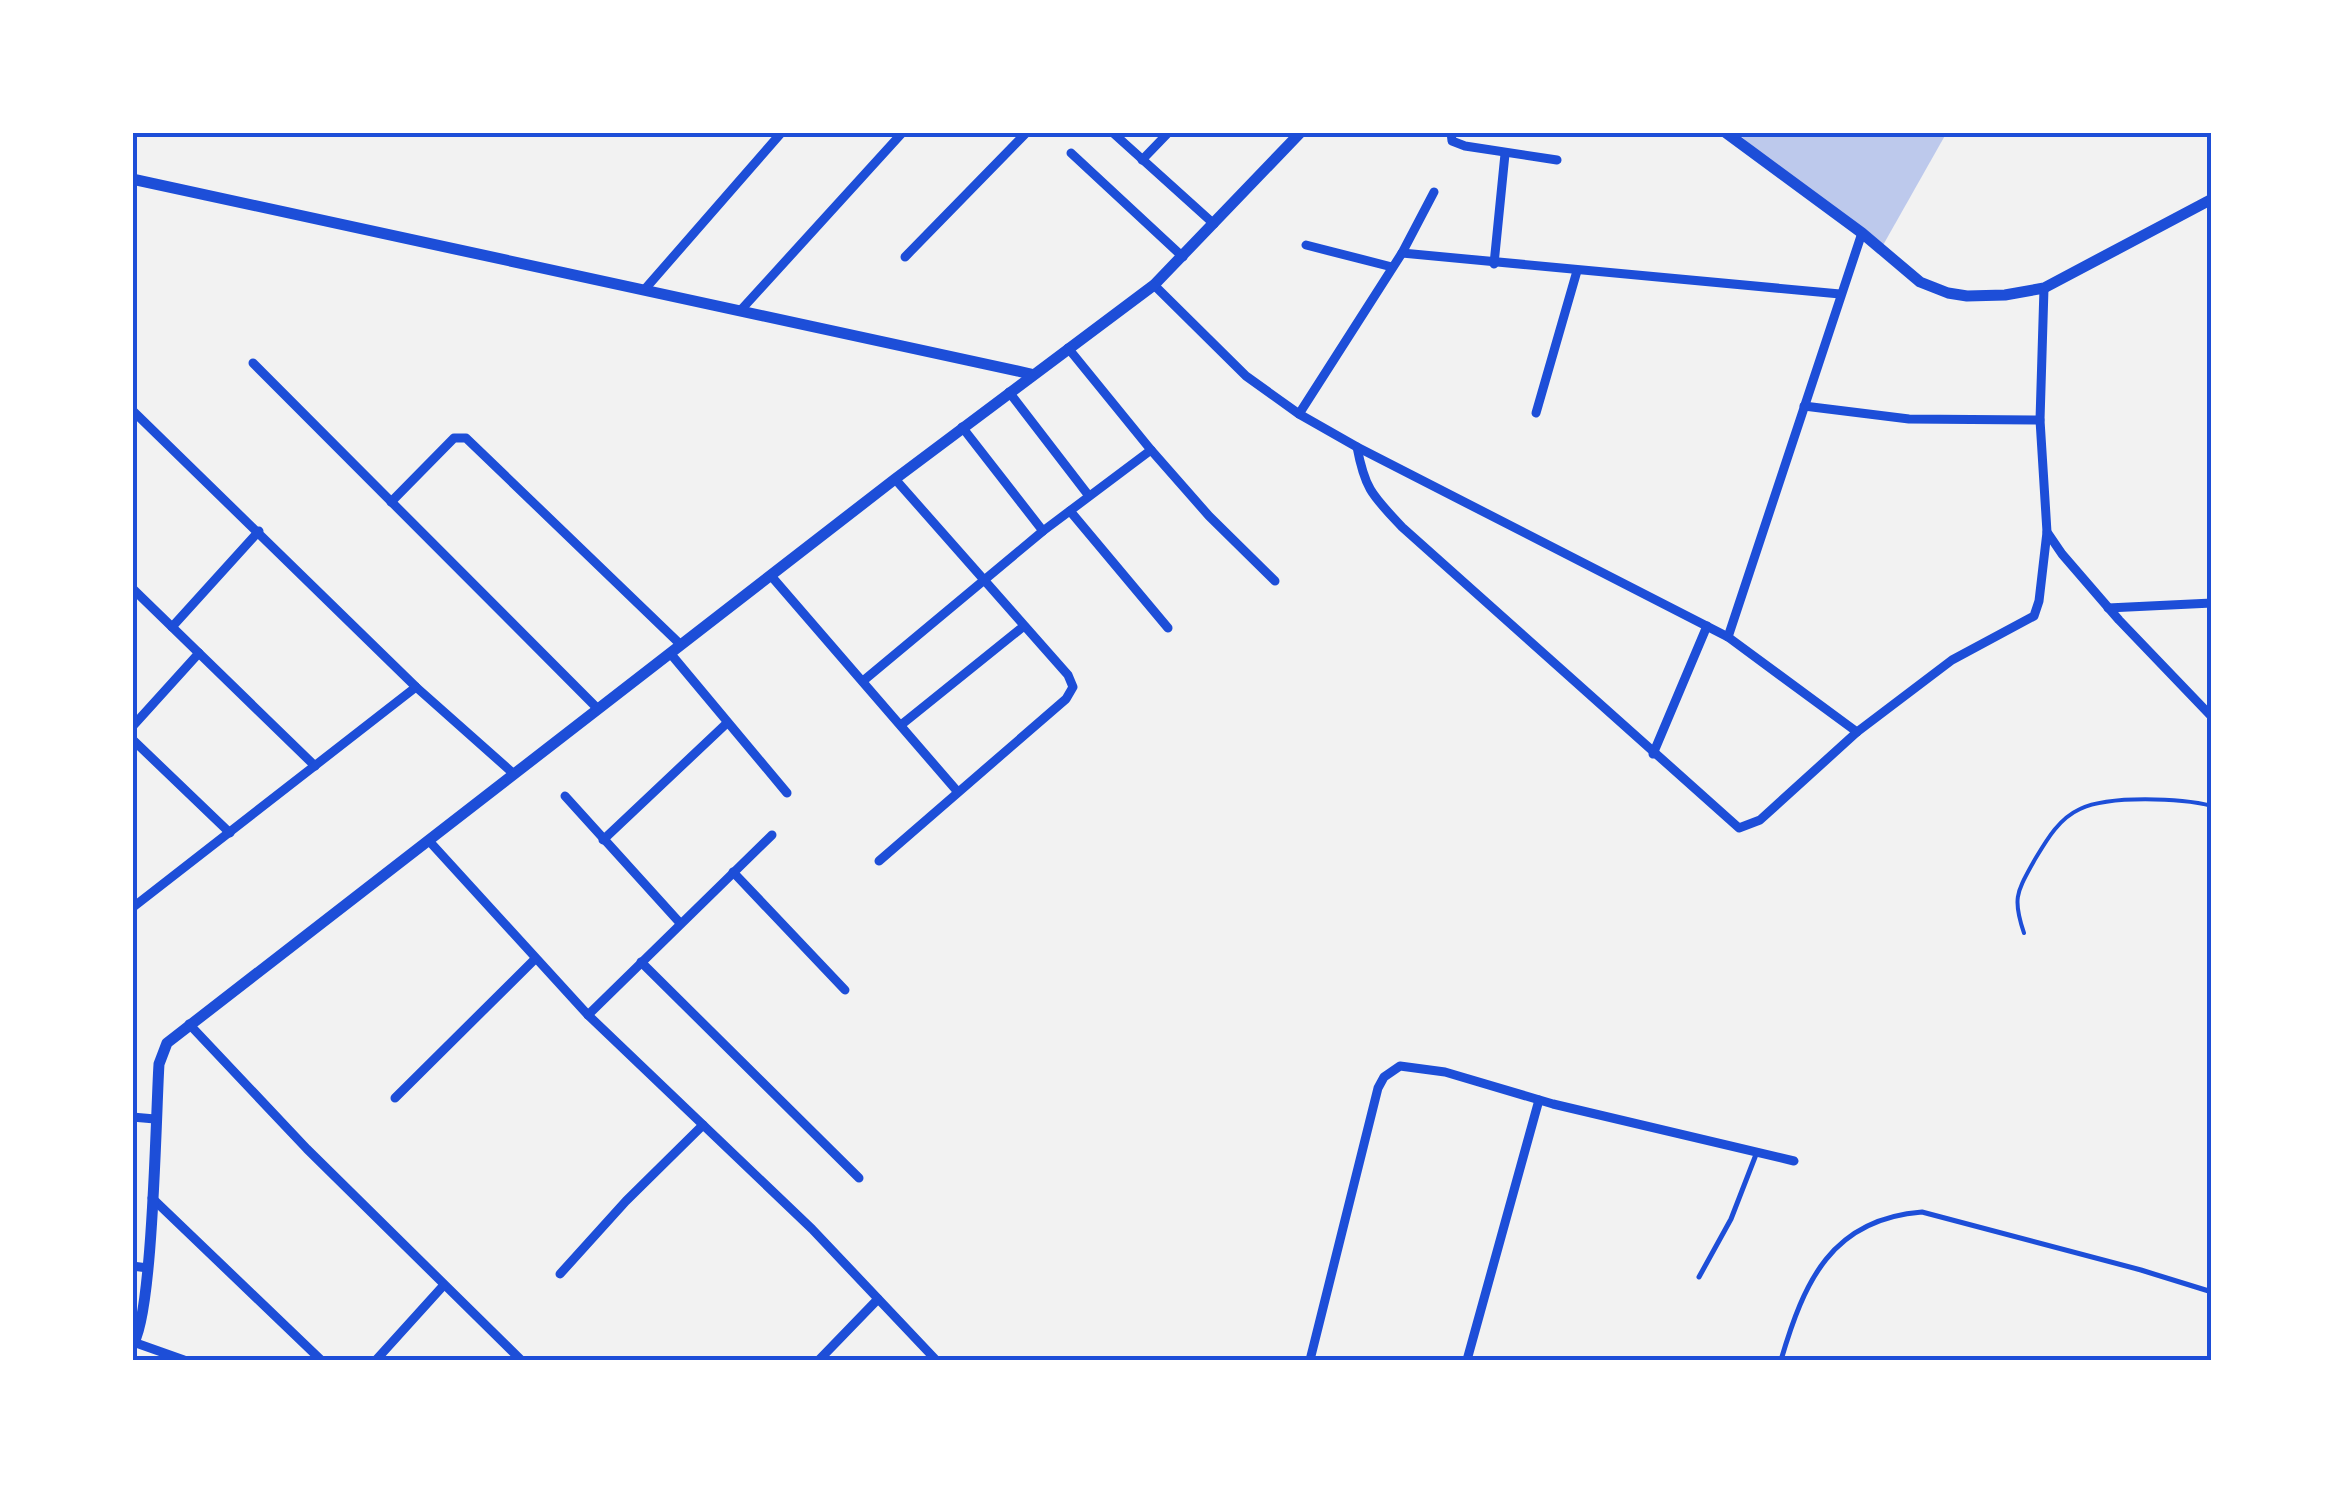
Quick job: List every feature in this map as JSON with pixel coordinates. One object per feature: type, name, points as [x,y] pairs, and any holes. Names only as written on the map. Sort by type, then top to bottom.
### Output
[{"type":"street","points":[[645,290],[782,132]]},
{"type":"street","points":[[740,311],[903,132]]},
{"type":"street","points":[[905,258],[1028,132]]},
{"type":"street","points":[[1112,132],[1214,224]]},
{"type":"street","points":[[1142,160],[1168,132]]},
{"type":"street","points":[[184,1360],[134,1344],[148,1268],[162,1052],[189,1024],[430,842],[597,708],[1031,374],[1154,285],[1300,132]]},
{"type":"street","points":[[1450,132],[1452,141],[1458,144],[1558,160]]},
{"type":"street","points":[[1725,132],[1862,233],[1920,282],[1948,293],[1988,296],[2044,288],[2212,199]]},
{"type":"street","points":[[1071,153],[1183,258]]},
{"type":"street","points":[[1494,264],[1505,154]]},
{"type":"street","points":[[132,179],[1031,374]]},
{"type":"street","points":[[1299,414],[1402,254],[1434,192]]},
{"type":"street","points":[[1728,637],[1862,233]]},
{"type":"street","points":[[1306,245],[1392,267]]},
{"type":"street","points":[[1402,254],[1840,294]]},
{"type":"street","points":[[1536,412],[1577,272]]},
{"type":"street","points":[[1154,285],[1246,376],[1299,414],[1728,637],[1857,732]]},
{"type":"street","points":[[1357,447],[1370,492],[1402,527],[1732,825],[1746,828],[1760,820],[1857,732],[1952,660],[2034,616],[2047,532],[2040,420],[2044,288]]},
{"type":"street","points":[[1068,348],[1209,516],[1275,581]]},
{"type":"street","points":[[252,364],[597,708]]},
{"type":"street","points":[[1009,392],[1089,496]]},
{"type":"street","points":[[1804,406],[1909,418],[2040,420]]},
{"type":"street","points":[[132,410],[416,686],[514,774]]},
{"type":"street","points":[[962,428],[1044,531]]},
{"type":"street","points":[[391,502],[454,438],[463,436],[676,649],[727,722],[787,794]]},
{"type":"street","points":[[863,680],[1044,531],[1151,450]]},
{"type":"street","points":[[878,862],[1071,693],[1073,686],[1068,675],[895,479]]},
{"type":"street","points":[[1070,511],[1168,628]]},
{"type":"street","points":[[172,627],[259,531]]},
{"type":"street","points":[[2047,532],[2108,608],[2212,717]]},
{"type":"street","points":[[772,577],[957,790]]},
{"type":"street","points":[[132,588],[316,766]]},
{"type":"street","points":[[2108,608],[2212,603]]},
{"type":"street","points":[[902,726],[1024,626]]},
{"type":"street","points":[[1653,754],[1707,626]]},
{"type":"street","points":[[132,726],[199,653]]},
{"type":"street","points":[[132,908],[416,686]]},
{"type":"street","points":[[603,840],[727,722]]},
{"type":"street","points":[[132,739],[230,832]]},
{"type":"street","points":[[565,796],[680,922]]},
{"type":"street","points":[[588,1016],[772,836]]},
{"type":"street","points":[[430,842],[588,1016],[812,1229],[936,1360]]},
{"type":"street","points":[[733,872],[844,990]]},
{"type":"street","points":[[395,1098],[535,958]]},
{"type":"street","points":[[641,962],[859,1178]]},
{"type":"street","points":[[189,1024],[443,1286],[521,1360]]},
{"type":"street","points":[[1310,1360],[1368,1126],[1384,1078],[1400,1066],[1412,1065],[1794,1161]]},
{"type":"street","points":[[1467,1360],[1539,1100]]},
{"type":"street","points":[[132,1116],[156,1120]]},
{"type":"street","points":[[560,1274],[703,1125]]},
{"type":"street","points":[[152,1198],[321,1360]]},
{"type":"street","points":[[132,1266],[148,1268]]},
{"type":"street","points":[[376,1360],[443,1286]]},
{"type":"street","points":[[820,1360],[878,1299]]},
{"type":"lane","points":[[1699,1277],[1730,1220],[1757,1152]]},
{"type":"lane","points":[[1780,1360],[1820,1264],[1851,1233],[1898,1214],[1922,1212],[2212,1292]]},
{"type":"path","points":[[2024,933],[2015,908],[2017,893],[2045,842],[2057,826],[2078,810],[2154,798],[2212,806]]},
{"type":"building","points":[[1736,132],[1947,132],[1878,254]]}]
